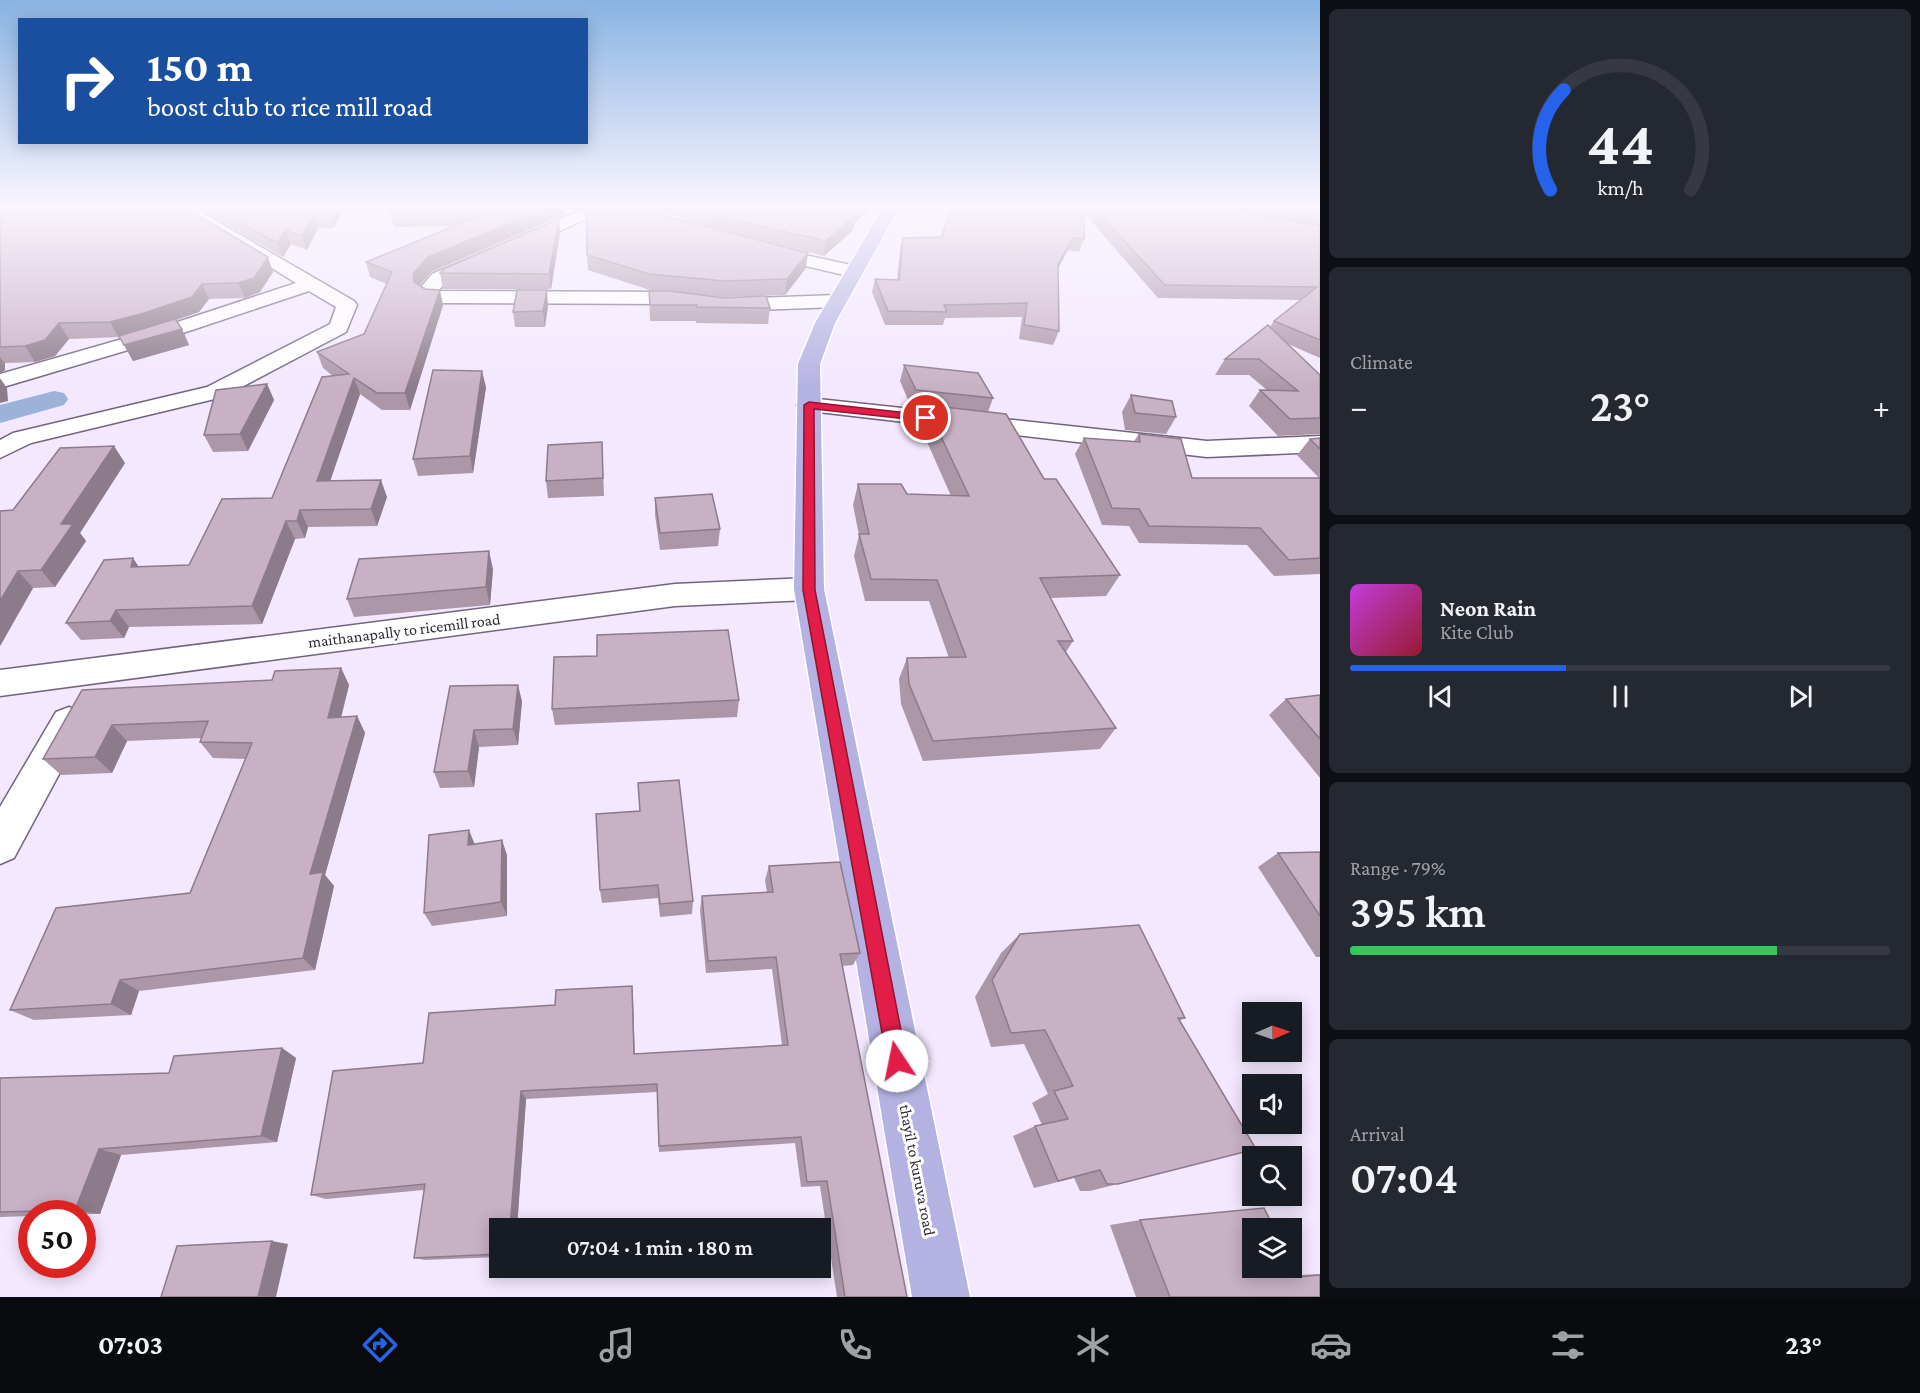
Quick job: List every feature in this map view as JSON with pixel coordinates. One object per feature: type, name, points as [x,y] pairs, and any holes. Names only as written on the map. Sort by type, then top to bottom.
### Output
[{"type":"main road","name":"thayil to kuruva road","points":[[855,269],[825,323],[809,364],[809,590],[941,1297]]},
{"type":"street","points":[[0,450],[22,438],[215,392],[339,328],[347,305],[288,269]]},
{"type":"street","points":[[462,269],[439,279],[428,291],[430,297],[670,298],[724,305],[845,286]]},
{"type":"street","points":[[800,269],[845,286]]},
{"type":"street","points":[[0,381],[100,353],[313,283]]},
{"type":"street","points":[[809,405],[1207,449],[1320,444]]},
{"type":"street","name":"maithanapally to ricemill road","points":[[0,683],[675,595],[809,590]]},
{"type":"street","points":[[0,845],[98,670]]},
{"type":"building","points":[[0,269],[260,269],[254,278],[238,283],[202,284],[192,297],[141,314],[110,322],[59,323],[45,340],[25,346],[0,347]]},
{"type":"building","points":[[383,269],[418,269],[413,274],[414,282],[425,289],[440,290],[405,393],[377,393],[354,378],[317,481],[381,480],[371,509],[300,510],[297,521],[286,521],[252,606],[116,610],[110,621],[66,623],[104,560],[133,558],[131,567],[189,565],[222,499],[272,498],[322,377],[349,374],[317,352],[364,334],[392,272]]},
{"type":"building","points":[[444,269],[550,269],[549,274],[440,273]]},
{"type":"building","points":[[631,269],[795,269],[787,279],[725,281],[649,274]]},
{"type":"building","points":[[900,269],[1058,269],[1059,331],[1024,325],[1027,303],[944,305],[947,312],[888,311],[875,279],[899,280]]},
{"type":"building","points":[[1150,269],[1320,269],[1320,340],[1274,321],[1317,287],[1165,285]]},
{"type":"building","points":[[517,290],[547,290],[543,311],[513,312]]},
{"type":"building","points":[[649,291],[670,291],[725,298],[766,296],[770,308],[650,305]]},
{"type":"building","points":[[175,319],[182,329],[124,345],[119,336]]},
{"type":"building","points":[[1268,325],[1320,375],[1320,418],[1290,419],[1260,390],[1298,391],[1259,359],[1225,359]]},
{"type":"building","points":[[904,365],[978,373],[993,398],[916,390]]},
{"type":"building","points":[[433,370],[482,371],[470,456],[413,459]]},
{"type":"building","points":[[267,384],[240,434],[204,435],[216,390]]},
{"type":"building","points":[[1131,395],[1172,401],[1176,417],[1135,413]]},
{"type":"building","points":[[926,405],[1006,414],[1044,479],[1056,479],[1120,575],[1040,578],[1073,641],[1058,641],[1116,728],[933,741],[909,684],[907,658],[966,657],[937,580],[871,579],[859,534],[869,534],[858,484],[901,484],[907,494],[969,496]]},
{"type":"building","points":[[1139,434],[1181,439],[1192,478],[1320,478],[1320,558],[1289,560],[1260,528],[1149,526],[1139,509],[1112,508],[1084,438],[1140,442]]},
{"type":"building","points":[[1320,438],[1320,449],[1310,439]]},
{"type":"building","points":[[602,442],[603,478],[546,481],[548,445]]},
{"type":"building","points":[[114,446],[61,524],[73,524],[41,570],[18,571],[0,601],[0,511],[13,510],[60,448]]},
{"type":"building","points":[[712,494],[720,529],[660,533],[655,498]]},
{"type":"building","points":[[489,551],[486,587],[347,599],[359,559]]},
{"type":"building","points":[[728,630],[739,700],[552,709],[554,657],[597,656],[597,635]]},
{"type":"building","points":[[341,668],[328,718],[357,716],[310,874],[323,872],[303,958],[120,980],[111,1004],[10,1010],[56,908],[190,893],[252,743],[200,742],[208,721],[112,725],[95,757],[43,759],[82,690],[272,680],[275,671]]},
{"type":"building","points":[[518,685],[513,729],[474,730],[468,771],[434,772],[450,686]]},
{"type":"building","points":[[1320,695],[1320,739],[1286,699]]},
{"type":"building","points":[[679,780],[693,901],[660,904],[658,885],[600,890],[596,814],[640,811],[638,783]]},
{"type":"building","points":[[469,830],[468,845],[502,840],[501,902],[424,913],[429,835]]},
{"type":"building","points":[[1320,852],[1320,916],[1278,853]]},
{"type":"building","points":[[840,862],[860,953],[840,954],[907,1297],[845,1297],[827,1181],[807,1182],[801,1137],[659,1146],[657,1084],[521,1091],[511,1218],[489,1218],[489,1255],[414,1258],[425,1184],[311,1195],[333,1071],[423,1063],[429,1013],[555,1005],[556,990],[632,986],[634,1054],[788,1045],[776,957],[708,961],[702,896],[773,892],[769,866]]},
{"type":"building","points":[[1139,925],[1185,1018],[1178,1018],[1242,1125],[1242,1134],[1247,1134],[1254,1146],[1242,1146],[1242,1153],[1118,1184],[1107,1184],[1100,1170],[1058,1181],[1035,1126],[1068,1119],[1054,1091],[1073,1086],[1045,1030],[1011,1033],[992,980],[1020,934]]},
{"type":"building","points":[[282,1048],[261,1136],[99,1149],[79,1200],[18,1200],[18,1212],[0,1212],[0,1078],[169,1073],[174,1056]]},
{"type":"building","points":[[1264,1208],[1269,1218],[1242,1218],[1242,1278],[1302,1278],[1320,1275],[1320,1297],[1170,1297],[1140,1220]]},
{"type":"building","points":[[272,1241],[258,1297],[161,1297],[177,1246]]},
{"type":"waterway","points":[[0,414],[54,399]]},
{"type":"route","points":[[897,1061],[809,590],[809,405],[926,418]]}]
